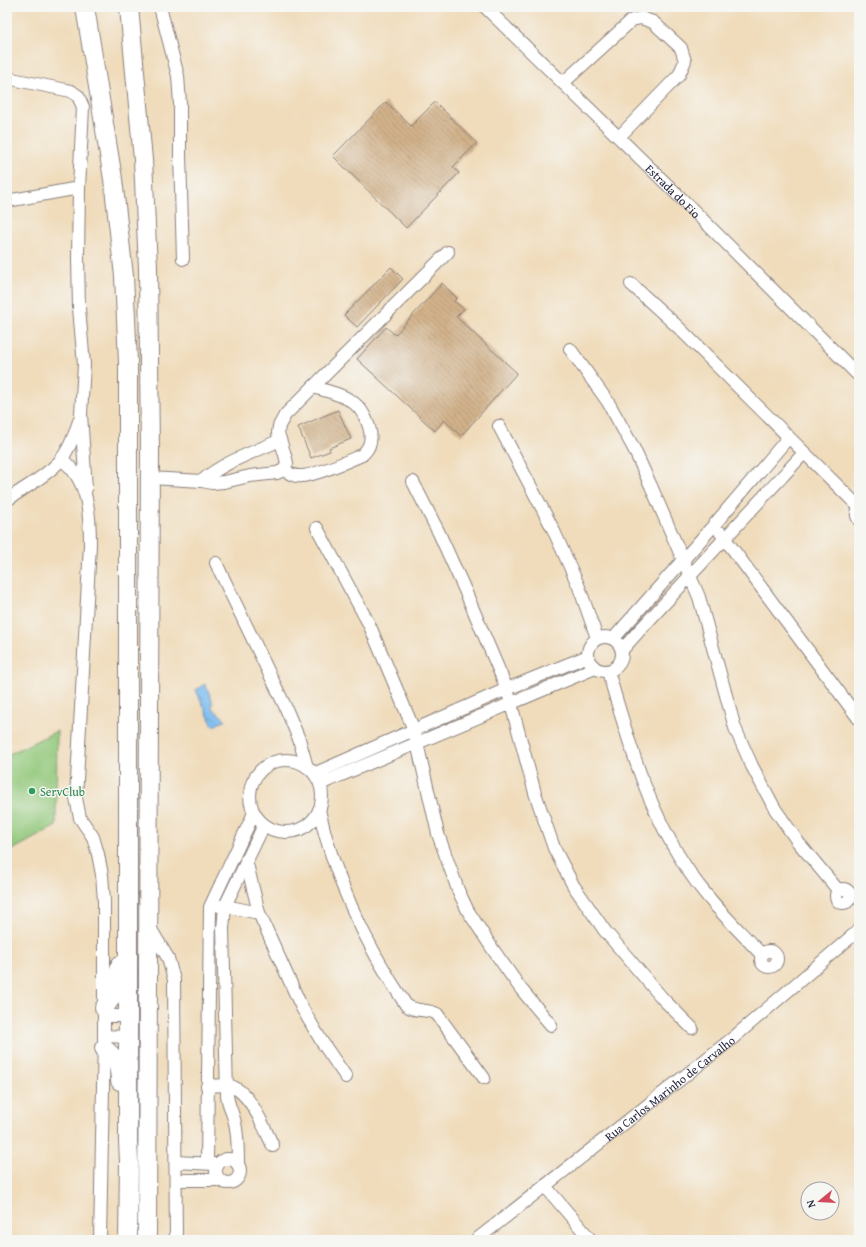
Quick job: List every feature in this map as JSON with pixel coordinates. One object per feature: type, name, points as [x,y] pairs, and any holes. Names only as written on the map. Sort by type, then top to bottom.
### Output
[{"type":"highway","points":[[85,7],[113,179],[124,276],[128,362],[128,1240]]},
{"type":"highway","points":[[129,7],[142,145],[148,268],[150,478],[147,1240]]},
{"type":"highway","points":[[104,1012],[114,993],[123,955],[128,944]]},
{"type":"highway","points":[[104,1042],[119,1064],[119,1134],[123,1151],[129,1162]]},
{"type":"street","points":[[160,7],[178,76],[180,104],[183,259]]},
{"type":"street","name":"Estrada do Fio","points":[[485,7],[619,137],[859,376]]},
{"type":"street","points":[[563,83],[632,20],[641,18],[653,22],[681,48],[685,61],[679,75],[619,137]]},
{"type":"street","points":[[7,78],[71,91],[81,99],[83,107],[79,188],[78,258],[79,308],[84,366],[80,414],[75,435],[61,459],[52,468],[7,500]]},
{"type":"street","points":[[81,99],[100,96]]},
{"type":"street","points":[[7,201],[79,188]]},
{"type":"street","points":[[150,478],[212,483],[277,473],[284,470],[287,463],[278,433],[279,426],[285,415],[448,252]]},
{"type":"street","points":[[631,284],[678,327],[859,508],[857,512],[857,517],[859,520]]},
{"type":"street","points":[[570,349],[608,402],[633,448],[691,576],[708,628],[734,728],[749,760],[775,809],[798,842],[838,890]]},
{"type":"street","points":[[284,470],[293,475],[312,475],[362,455],[368,449],[371,441],[370,432],[362,411],[354,403],[344,397],[313,387]]},
{"type":"street","points":[[80,414],[89,512],[90,545],[76,798],[80,818],[90,831],[95,843],[102,875],[104,901],[104,1042],[100,1240]]},
{"type":"street","points":[[499,426],[554,529],[579,587],[597,638]]},
{"type":"street","points":[[614,638],[714,525],[788,438]]},
{"type":"street","points":[[202,481],[220,468],[280,440]]},
{"type":"street","points":[[622,650],[804,453]]},
{"type":"street","points":[[61,459],[76,474],[87,501]]},
{"type":"street","points":[[413,482],[439,533],[507,688],[535,792],[554,848],[573,885],[605,931],[663,1000],[692,1028]]},
{"type":"street","points":[[714,525],[859,719]]},
{"type":"street","points":[[317,528],[369,624],[414,730],[438,834],[458,890],[468,911],[494,952],[521,989],[551,1025]]},
{"type":"street","points":[[216,563],[285,706],[314,774],[322,794],[321,805],[317,815],[310,824],[300,830],[287,833],[275,831],[264,825],[254,813],[251,806],[250,794],[252,782],[259,772],[268,764],[279,760],[291,760],[302,763],[314,774]]},
{"type":"street","points":[[608,636],[614,638],[619,643],[622,650],[620,664],[608,671],[601,671],[595,668],[591,664],[588,656],[589,648],[592,642],[597,638],[608,636]]},
{"type":"street","points":[[314,774],[507,688],[588,656]]},
{"type":"street","points":[[314,774],[417,742],[595,668]]},
{"type":"street","points":[[608,671],[628,739],[646,792],[666,835],[692,876],[713,903],[762,955]]},
{"type":"street","points":[[319,810],[344,889],[356,918],[385,973],[406,1005],[411,1009],[416,1011],[433,1012],[437,1014],[484,1078]]},
{"type":"street","points":[[219,1180],[212,1164],[207,1086],[210,907],[254,813]]},
{"type":"street","points":[[176,1180],[219,1180],[225,1183],[235,1181],[240,1172],[238,1165],[236,1128],[228,1104],[223,929],[225,906],[264,825]]},
{"type":"street","points":[[246,860],[259,913],[302,1008],[322,1042],[346,1077]]},
{"type":"street","points":[[210,907],[225,906],[259,913]]},
{"type":"street","points":[[148,924],[168,958],[174,980],[176,1240]]},
{"type":"street","name":"Rua Carlos Marinho de Carvalho","points":[[476,1240],[732,1038],[859,930]]},
{"type":"street","points":[[104,1012],[128,1016]]},
{"type":"street","points":[[104,1042],[128,1037]]},
{"type":"street","points":[[207,1086],[227,1085],[246,1096],[265,1128],[273,1146]]},
{"type":"street","points":[[176,1162],[212,1164],[228,1159],[234,1161],[238,1165]]},
{"type":"street","points":[[546,1186],[591,1240]]},
{"type":"green space","name":"ServClub","points":[[57,731],[56,826],[7,853],[7,755]]},
{"type":"water","points":[[205,684],[212,700],[212,708],[226,720],[213,726],[196,690]]},
{"type":"building","points":[[386,102],[411,126],[435,102],[477,143],[453,167],[459,173],[406,228],[333,156]]},
{"type":"building","points":[[391,267],[403,279],[357,327],[344,315]]},
{"type":"building","points":[[442,283],[457,298],[454,301],[464,309],[456,317],[517,373],[461,436],[444,420],[435,431],[357,359],[386,327],[395,335]]},
{"type":"building","points":[[338,410],[351,439],[329,448],[330,451],[311,458],[298,427]]},
{"type":"place","name":"ServClub","points":[[32,791]]}]
